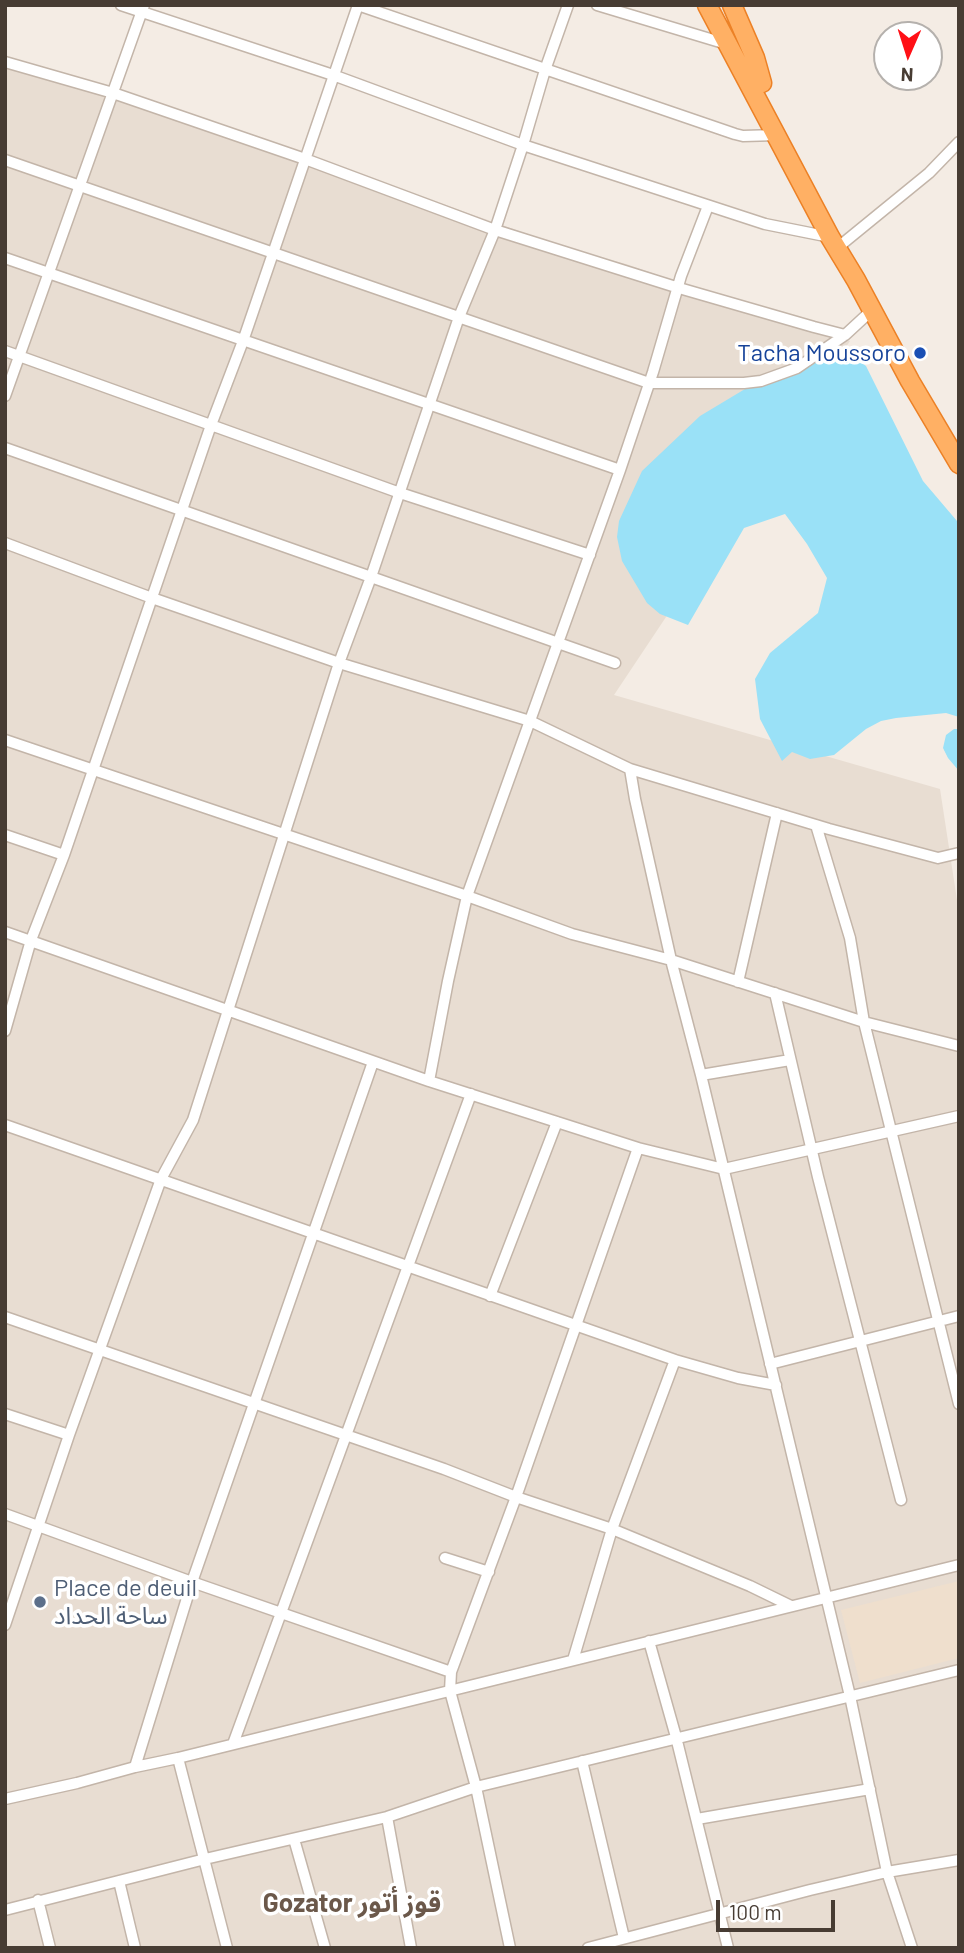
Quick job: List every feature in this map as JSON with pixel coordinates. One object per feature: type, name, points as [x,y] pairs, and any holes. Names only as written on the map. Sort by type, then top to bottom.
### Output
[{"type":"highway","points":[[696,5],[725,45]]},
{"type":"highway","points":[[707,5],[725,45],[836,240]]},
{"type":"highway","points":[[718,5],[762,83],[871,311],[959,464]]},
{"type":"highway","points":[[732,5],[755,58],[762,83]]},
{"type":"street","points":[[121,5],[143,9],[523,145],[708,206],[765,224],[836,240],[929,173],[959,142]]},
{"type":"street","points":[[5,1031],[31,940],[64,855],[181,510],[243,341],[358,5],[735,134],[777,135]]},
{"type":"street","points":[[5,1625],[8,1607],[161,1179],[193,1119],[339,663],[459,317],[495,230],[568,5]]},
{"type":"street","points":[[597,5],[725,45]]},
{"type":"street","points":[[5,397],[143,9]]},
{"type":"street","points":[[5,62],[113,93],[305,159],[495,230],[679,288],[845,335]]},
{"type":"street","points":[[5,160],[649,383],[761,381],[797,369],[845,335],[871,311]]},
{"type":"street","points":[[429,1081],[467,896],[620,470],[681,276],[708,206]]},
{"type":"street","points":[[5,258],[620,470]]},
{"type":"street","points":[[5,351],[400,493],[590,555]]},
{"type":"street","points":[[5,447],[615,663]]},
{"type":"street","points":[[5,543],[339,663],[530,721],[630,769],[816,825],[938,858],[959,853]]},
{"type":"street","points":[[5,740],[572,934],[671,960],[864,1022],[959,1046]]},
{"type":"street","points":[[630,769],[671,960],[724,1169],[850,1696],[887,1872],[912,1948]]},
{"type":"street","points":[[737,982],[777,813]]},
{"type":"street","points":[[816,825],[850,938],[864,1022],[959,1404]]},
{"type":"street","points":[[5,835],[64,855]]},
{"type":"street","points":[[5,932],[429,1081],[638,1148],[724,1169],[959,1116]]},
{"type":"street","points":[[775,993],[901,1500]]},
{"type":"street","points":[[701,1075],[790,1059]]},
{"type":"street","points":[[135,1767],[192,1582],[373,1062]]},
{"type":"street","points":[[233,1744],[471,1094]]},
{"type":"street","points":[[490,1296],[557,1122]]},
{"type":"street","points":[[5,1125],[576,1327],[675,1360],[738,1378],[776,1385]]},
{"type":"street","points":[[510,1948],[476,1787],[450,1691],[451,1672],[516,1497],[638,1148]]},
{"type":"street","points":[[770,1364],[959,1316]]},
{"type":"street","points":[[5,1317],[612,1530],[750,1586],[791,1606]]},
{"type":"street","points":[[573,1660],[612,1530],[675,1360]]},
{"type":"street","points":[[5,1414],[69,1435]]},
{"type":"street","points":[[5,1514],[451,1672]]},
{"type":"street","points":[[445,1558],[489,1572]]},
{"type":"street","points":[[5,1799],[959,1564]]},
{"type":"street","points":[[649,1641],[677,1737],[728,1948]]},
{"type":"street","points":[[5,1910],[205,1859],[387,1817],[476,1787],[582,1760],[959,1670]]},
{"type":"street","points":[[178,1758],[227,1948]]},
{"type":"street","points":[[582,1760],[624,1938]]},
{"type":"street","points":[[697,1819],[870,1789]]},
{"type":"street","points":[[387,1817],[411,1948]]},
{"type":"street","points":[[294,1839],[325,1948]]},
{"type":"street","points":[[588,1948],[810,1890],[887,1872],[959,1860]]},
{"type":"street","points":[[119,1881],[135,1948]]},
{"type":"street","points":[[38,1900],[51,1948]]},
{"type":"shaded area","points":[[5,58],[850,341],[614,695],[940,789],[959,913],[959,1948],[5,1948]]},
{"type":"shaded area","points":[[959,1581],[959,1658],[860,1683],[841,1610]]},
{"type":"water","points":[[851,354],[866,366],[923,481],[957,521],[959,527],[959,717],[946,713],[881,721],[866,729],[834,755],[810,759],[792,752],[782,761],[760,719],[755,679],[770,653],[818,613],[827,578],[807,544],[785,514],[744,528],[688,625],[660,614],[647,603],[622,561],[617,537],[619,521],[642,471],[700,416],[750,386],[822,358]]},
{"type":"water","points":[[959,729],[959,771],[943,748],[946,735]]},
{"type":"place","name":"Tacha Moussoro","points":[[920,353]]},
{"type":"place","name":"Place de deuil ساحة الحداد","points":[[40,1602]]},
{"type":"district","name":"Gozator قوز أتور","points":[[352,1903]]}]
